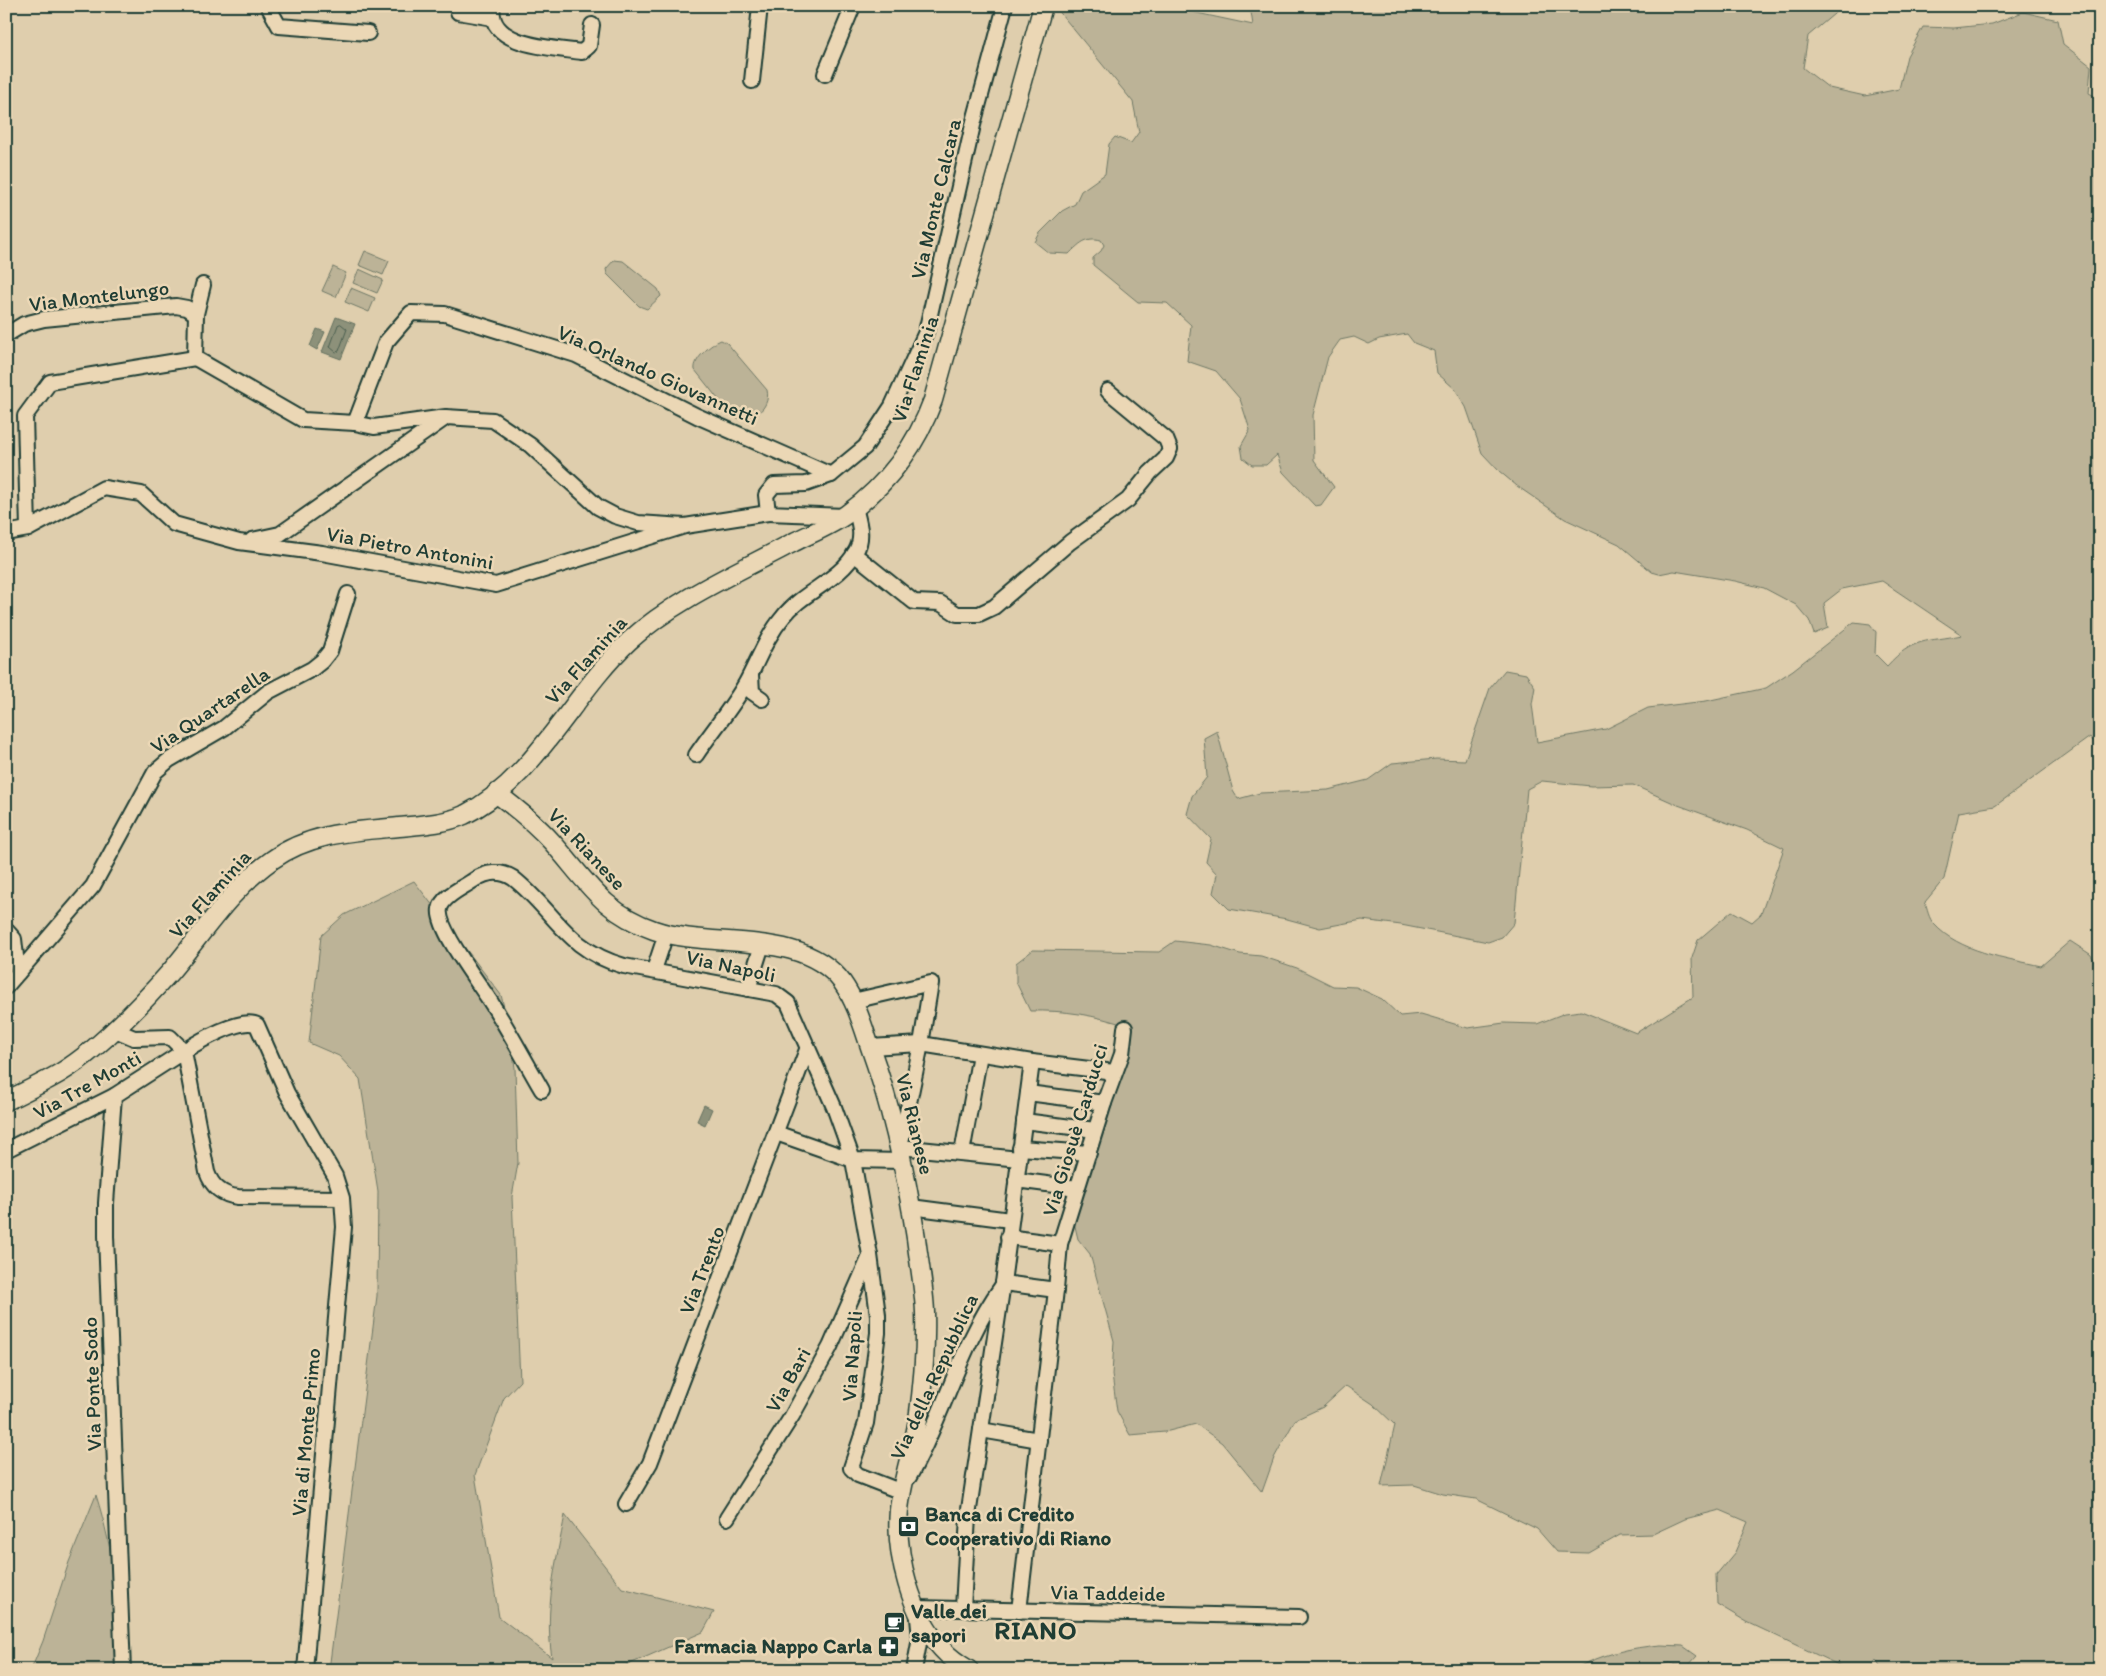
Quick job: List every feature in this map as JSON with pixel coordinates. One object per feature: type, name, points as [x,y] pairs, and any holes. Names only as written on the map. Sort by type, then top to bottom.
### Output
[{"type":"main road","name":"Via Flaminia","points":[[6,1101],[61,1072],[86,1054],[166,976],[238,890],[280,855],[330,835],[449,820],[472,810],[496,794],[518,774],[605,666],[643,630],[681,604],[850,512],[898,466],[914,442],[929,409],[1042,6]]},
{"type":"main road","name":"Via Rianese","points":[[496,794],[543,833],[582,880],[607,904],[633,921],[666,934],[762,945],[799,952],[824,963],[841,981],[853,1001],[870,1047],[901,1154],[911,1207],[923,1296],[925,1330],[918,1419],[902,1490],[899,1517],[900,1544],[917,1608],[939,1646],[954,1660],[969,1670]]},
{"type":"street","points":[[268,6],[267,8],[279,26],[368,33]]},
{"type":"street","points":[[752,81],[760,6]]},
{"type":"street","points":[[825,74],[853,6]]},
{"type":"street","name":"Via Monte Calcara","points":[[768,513],[766,495],[774,485],[806,484],[831,475],[860,452],[882,424],[926,332],[973,125],[1005,6]]},
{"type":"street","points":[[458,12],[493,12],[496,25],[503,33],[520,43],[582,52],[589,46],[592,25]]},
{"type":"street","name":"Via Montelungo","points":[[195,358],[196,314],[203,285]]},
{"type":"street","name":"Via Montelungo","points":[[6,335],[24,324],[44,319],[176,306],[187,308],[196,314]]},
{"type":"street","name":"Via Orlando Giovannetti","points":[[355,423],[386,342],[411,313],[445,314],[576,355],[697,416],[831,475]]},
{"type":"street","points":[[28,529],[25,416],[50,382],[195,358],[303,420],[355,423]]},
{"type":"street","points":[[854,554],[914,602],[940,603],[957,614],[978,614],[994,607],[1070,542],[1128,500],[1166,458],[1170,449],[1166,439],[1108,392]]},
{"type":"street","name":"Via Pietro Antonini","points":[[239,542],[280,534],[446,417]]},
{"type":"street","name":"Via Pietro Antonini","points":[[355,423],[374,427],[446,417],[493,420],[530,445],[598,506],[615,516],[638,523],[685,526]]},
{"type":"street","name":"Via Pietro Antonini","points":[[6,533],[28,529],[104,488],[141,494],[174,524],[239,542],[322,552],[496,585],[685,526],[768,513]]},
{"type":"street","points":[[696,755],[742,690],[770,635],[787,611],[838,572],[854,554],[861,535],[850,512],[768,513]]},
{"type":"street","name":"Via Quartarella","points":[[6,987],[93,886],[155,772],[169,760],[224,728],[268,692],[322,662],[330,651],[348,594]]},
{"type":"street","points":[[751,671],[752,692],[762,699]]},
{"type":"street","name":"Via Napoli","points":[[542,1090],[440,918],[439,911],[442,902],[480,876],[503,873],[516,880],[583,948],[609,961],[776,994],[784,998],[790,1005],[834,1107],[853,1160],[870,1255],[878,1333],[866,1423],[851,1468],[858,1476],[902,1490]]},
{"type":"street","points":[[6,930],[14,939],[18,973]]},
{"type":"street","points":[[654,970],[666,934]]},
{"type":"street","points":[[748,989],[762,945]]},
{"type":"street","points":[[853,1001],[931,983],[901,1154]]},
{"type":"street","name":"Via Tre Monti","points":[[6,1150],[114,1096],[184,1051],[216,1033],[247,1023],[255,1023]]},
{"type":"street","name":"Via di Monte Primo","points":[[255,1023],[261,1030],[287,1093],[331,1167],[342,1198],[344,1227],[305,1670]]},
{"type":"street","name":"Via Giosuè Carducci","points":[[1018,1611],[1060,1244],[1095,1130],[1114,1072],[1122,1054],[1125,1028]]},
{"type":"street","name":"Via Tre Monti","points":[[113,1029],[134,1038],[170,1037],[184,1051]]},
{"type":"street","points":[[870,1047],[921,1044],[1032,1062],[1114,1072]]},
{"type":"street","name":"Via Trento","points":[[626,1504],[650,1464],[808,1047]]},
{"type":"street","points":[[184,1051],[207,1172],[215,1187],[227,1195],[238,1197],[342,1198]]},
{"type":"street","points":[[962,1153],[980,1054]]},
{"type":"street","points":[[963,1609],[966,1533],[1003,1283],[1032,1062]]},
{"type":"street","points":[[1028,1092],[1104,1103]]},
{"type":"street","name":"Via Ponte Sodo","points":[[114,1096],[106,1236],[123,1670]]},
{"type":"street","points":[[1024,1121],[1095,1130]]},
{"type":"street","points":[[776,1133],[853,1160],[901,1154],[1088,1153]]},
{"type":"street","points":[[1016,1180],[1077,1188]]},
{"type":"street","points":[[911,1207],[1010,1220]]},
{"type":"street","points":[[1008,1237],[1060,1244]]},
{"type":"street","name":"Via Bari","points":[[728,1518],[792,1416],[830,1347],[870,1255]]},
{"type":"street","points":[[1003,1283],[1056,1290]]},
{"type":"street","name":"Via della Repubblica","points":[[902,1490],[927,1442],[977,1324],[1003,1283]]},
{"type":"street","points":[[981,1430],[1039,1440]]},
{"type":"street","points":[[914,1670],[920,1641],[917,1608]]},
{"type":"street","name":"Via Taddeide","points":[[917,1608],[1299,1617]]},
{"type":"shaded area","points":[[1058,6],[1164,6],[1253,25],[1250,6],[1702,6],[1706,8],[1707,6],[1840,6],[1834,14],[1808,36],[1803,68],[1829,88],[1865,96],[1899,89],[1907,56],[1923,27],[1954,28],[1992,24],[2023,12],[2058,20],[2063,44],[2091,66],[2089,93],[2100,99],[2100,749],[2090,737],[1995,806],[1959,812],[1944,879],[1925,902],[1929,917],[1944,934],[1970,947],[1998,957],[2041,966],[2070,941],[2090,954],[2100,967],[2100,1670],[1882,1670],[1876,1660],[1868,1670],[1849,1670],[1747,1622],[1717,1604],[1716,1575],[1735,1552],[1748,1522],[1720,1510],[1685,1519],[1653,1534],[1620,1535],[1589,1553],[1557,1552],[1537,1529],[1476,1499],[1443,1494],[1414,1485],[1381,1486],[1395,1425],[1373,1404],[1346,1386],[1323,1407],[1295,1420],[1274,1458],[1262,1492],[1222,1443],[1196,1424],[1165,1432],[1130,1435],[1117,1411],[1112,1375],[1114,1341],[1090,1254],[1078,1239],[1073,1218],[1127,1026],[1079,1014],[1055,1011],[1030,1011],[1016,982],[1016,963],[1033,950],[1159,952],[1175,941],[1211,945],[1240,954],[1261,956],[1297,968],[1333,986],[1356,987],[1382,999],[1400,1016],[1421,1014],[1468,1028],[1504,1023],[1537,1024],[1565,1013],[1581,1011],[1636,1033],[1693,997],[1692,958],[1698,940],[1732,911],[1752,922],[1761,914],[1784,848],[1747,830],[1678,805],[1633,785],[1591,786],[1542,781],[1527,789],[1514,923],[1502,937],[1488,942],[1401,925],[1362,920],[1320,928],[1287,919],[1229,909],[1213,893],[1217,874],[1206,862],[1211,839],[1187,814],[1192,796],[1207,777],[1204,738],[1217,731],[1233,791],[1238,799],[1260,793],[1328,790],[1368,780],[1392,763],[1436,759],[1465,760],[1490,688],[1505,670],[1526,674],[1535,687],[1532,704],[1537,742],[1606,729],[1648,708],[1706,701],[1766,688],[1793,670],[1854,622],[1870,624],[1876,632],[1875,654],[1887,666],[1913,645],[1962,635],[1882,581],[1842,589],[1824,603],[1828,628],[1814,634],[1809,620],[1796,605],[1764,588],[1674,571],[1659,574],[1652,572],[1619,544],[1565,519],[1517,486],[1499,471],[1482,453],[1466,407],[1455,389],[1437,373],[1434,351],[1414,343],[1407,334],[1379,339],[1369,344],[1354,337],[1340,340],[1328,357],[1313,415],[1314,460],[1334,487],[1321,505],[1315,506],[1283,472],[1277,455],[1266,465],[1252,465],[1243,458],[1241,446],[1250,430],[1240,399],[1216,371],[1187,361],[1191,325],[1167,303],[1138,302],[1093,265],[1093,258],[1101,251],[1104,245],[1101,240],[1087,240],[1069,254],[1049,253],[1035,242],[1040,233],[1062,211],[1075,204],[1081,191],[1105,174],[1109,144],[1115,137],[1131,143],[1139,132],[1133,102],[1057,9]]},
{"type":"shaded area","points":[[365,251],[389,261],[383,275],[359,265]]},
{"type":"shaded area","points":[[614,260],[623,261],[658,289],[661,296],[647,309],[639,306],[607,274],[606,269]]},
{"type":"shaded area","points":[[333,267],[346,273],[336,297],[322,291]]},
{"type":"shaded area","points":[[359,269],[383,280],[377,293],[353,283]]},
{"type":"shaded area","points":[[351,288],[375,298],[369,312],[345,302]]},
{"type":"shaded area","points":[[721,340],[727,343],[767,390],[766,404],[762,410],[750,417],[736,418],[730,414],[695,370],[700,357],[708,348]]},
{"type":"shaded area","points":[[414,881],[501,995],[510,1032],[515,1068],[518,1163],[512,1197],[520,1381],[504,1398],[475,1475],[499,1617],[552,1658],[549,1622],[550,1604],[565,1515],[622,1588],[714,1612],[703,1632],[616,1670],[329,1670],[377,1296],[378,1191],[360,1079],[339,1056],[309,1043],[321,936],[344,915]]},
{"type":"shaded area","points":[[96,1495],[108,1538],[115,1581],[120,1625],[121,1670],[31,1670],[43,1641],[69,1562]]},
{"type":"shaded area","points":[[1661,1645],[1683,1646],[1697,1656],[1687,1667],[1669,1663],[1640,1670],[1573,1670],[1593,1660],[1615,1653]]},
{"type":"water","points":[[336,317],[355,324],[341,359],[322,352]]},
{"type":"water","points":[[317,329],[325,332],[317,350],[310,346]]},
{"type":"water","points":[[704,1105],[712,1109],[705,1125],[697,1121]]},
{"type":"place","name":"Banca di Credito Cooperativo di Riano","points":[[909,1526]]},
{"type":"place","name":"Valle dei sapori","points":[[895,1623]]},
{"type":"place","name":"Farmacia Nappo Carla","points":[[888,1646]]},
{"type":"district","name":"RIANO","points":[[1036,1630]]}]
